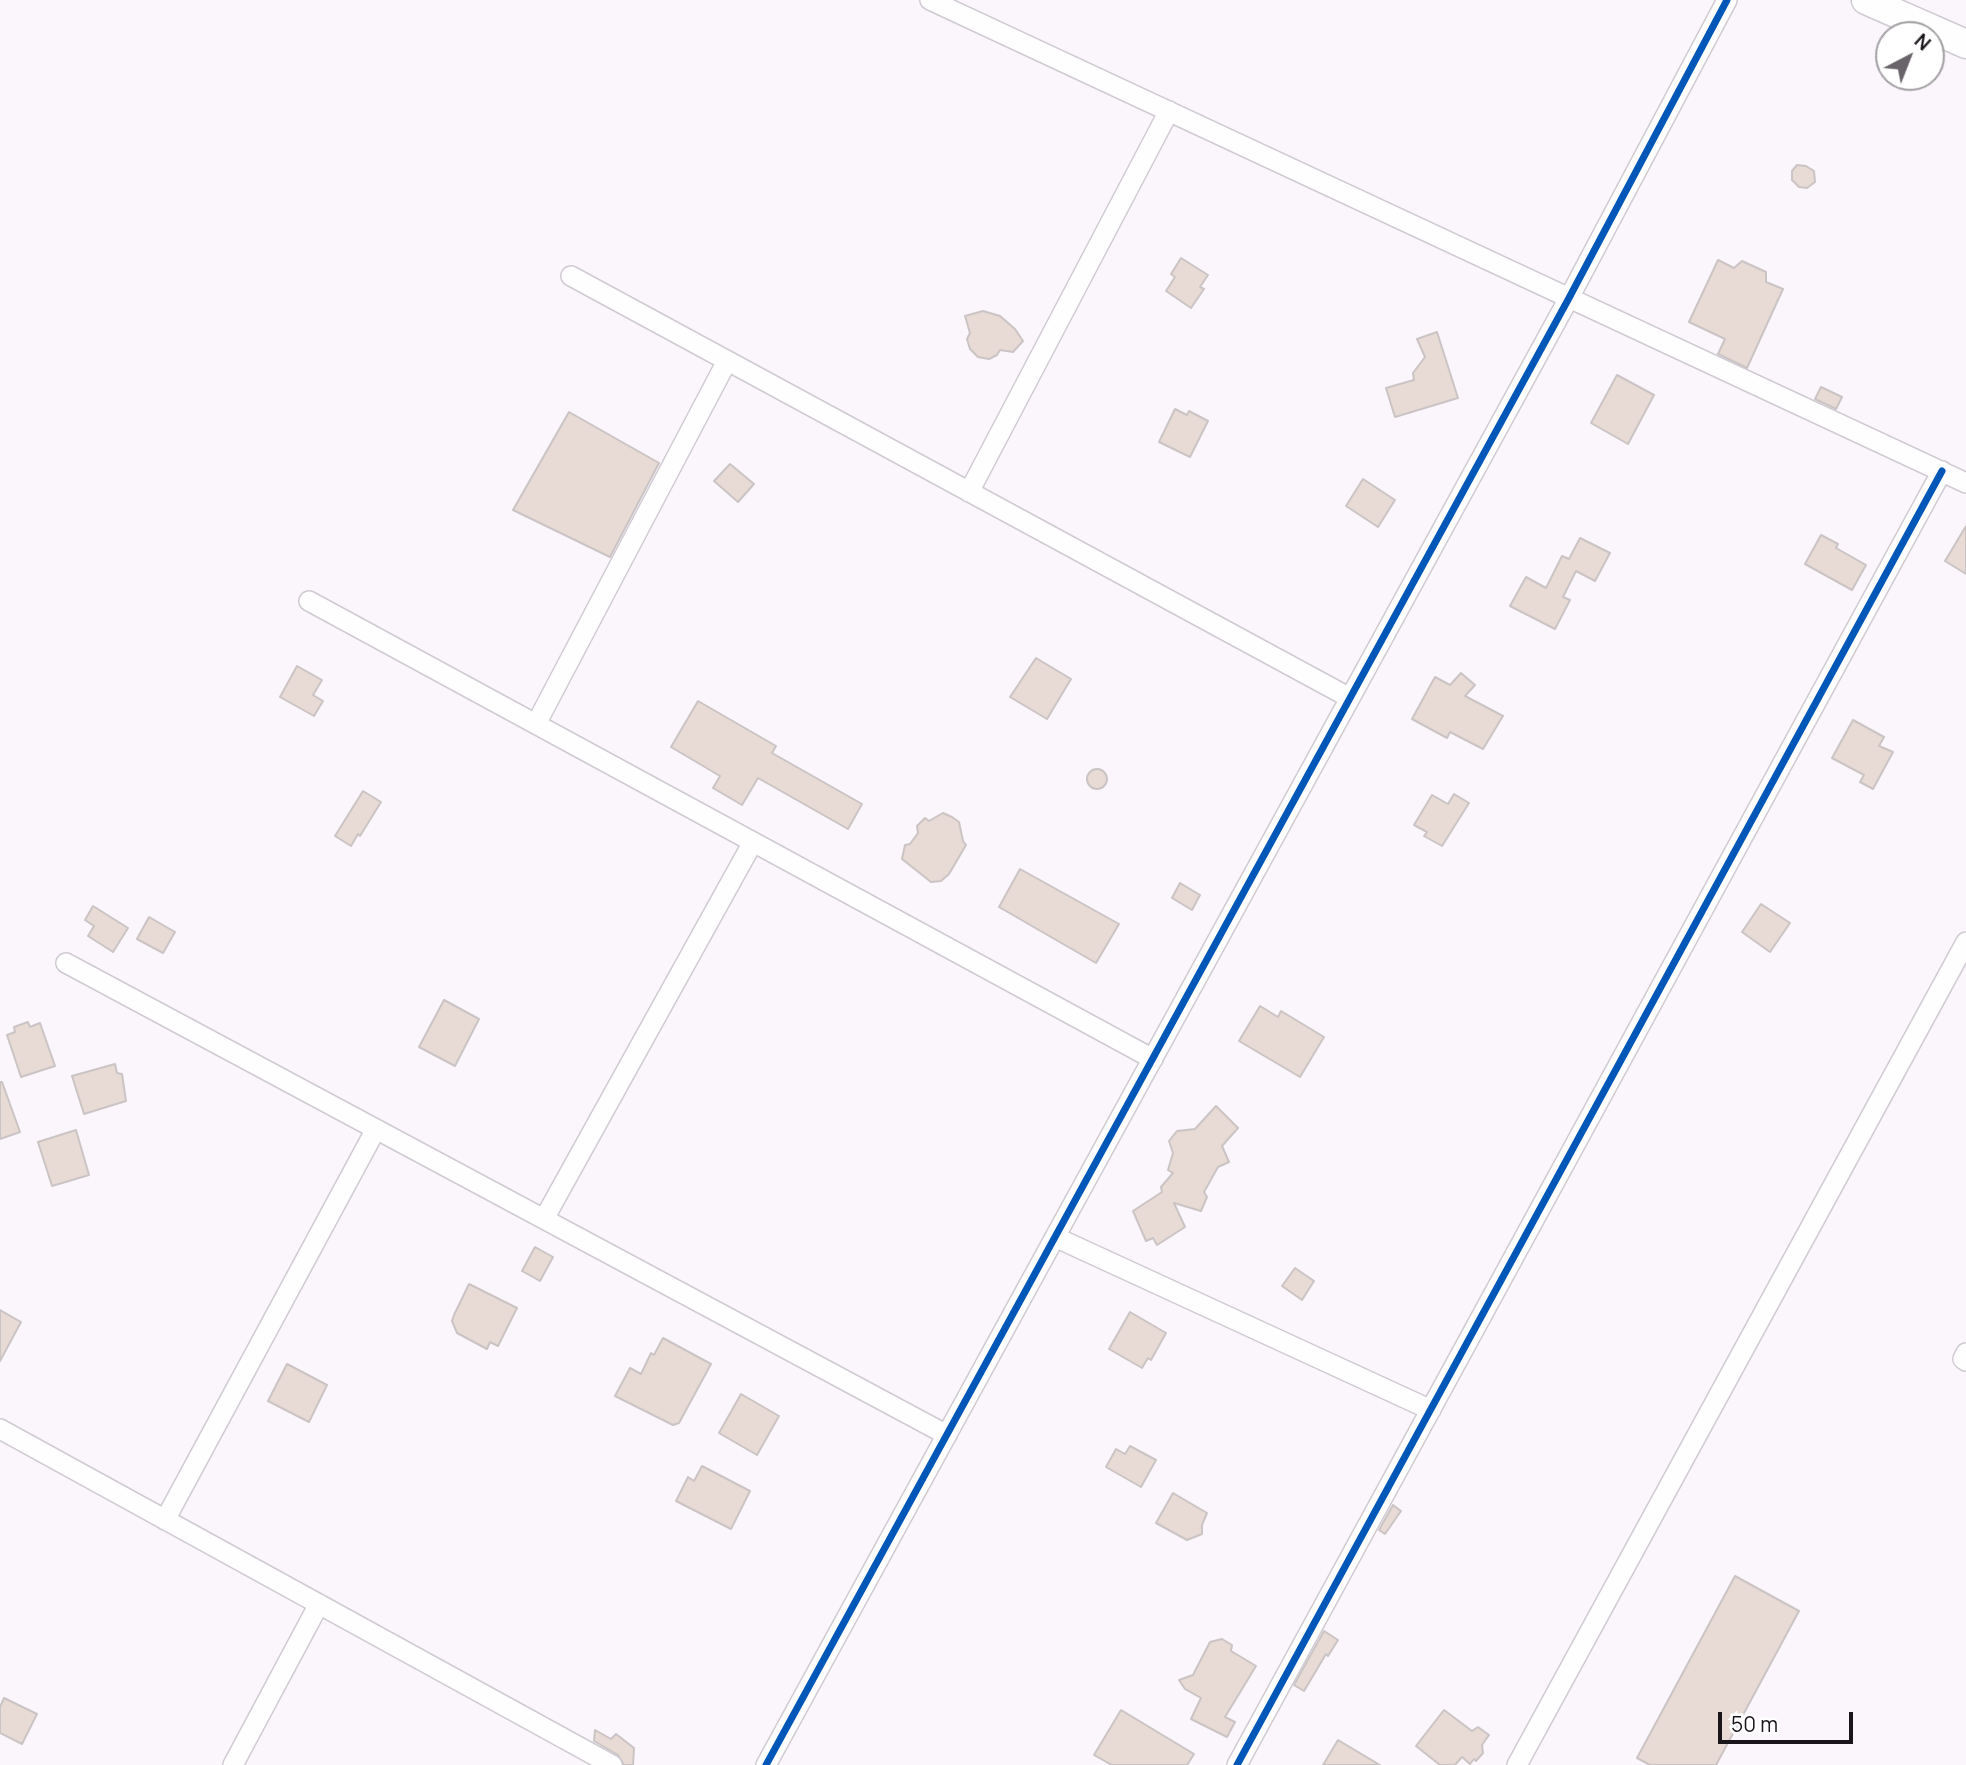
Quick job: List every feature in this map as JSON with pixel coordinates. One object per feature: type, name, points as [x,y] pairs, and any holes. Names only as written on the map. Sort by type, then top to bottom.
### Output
[{"type":"main road","points":[[1866,0],[1966,44]]},
{"type":"street","points":[[930,0],[1966,482]]},
{"type":"street","points":[[766,1765],[1569,298],[1727,0]]},
{"type":"street","points":[[969,492],[1168,111]]},
{"type":"street","points":[[571,276],[1350,698]]},
{"type":"street","points":[[536,724],[727,361]]},
{"type":"street","points":[[1237,1765],[1942,471]]},
{"type":"street","points":[[309,601],[1153,1059]]},
{"type":"street","points":[[544,1219],[753,842]]},
{"type":"street","points":[[1517,1765],[1966,942]]},
{"type":"street","points":[[66,963],[947,1435]]},
{"type":"street","points":[[165,1520],[376,1129]]},
{"type":"street","points":[[1055,1237],[1431,1410]]},
{"type":"street","points":[[1966,1353],[1963,1359],[1966,1361]]},
{"type":"street","points":[[0,1429],[612,1765]]},
{"type":"street","points":[[233,1765],[319,1604]]},
{"type":"building","points":[[1797,165],[1814,171],[1815,182],[1807,188],[1799,187],[1792,180],[1792,171]]},
{"type":"building","points":[[1181,258],[1208,275],[1200,287],[1204,289],[1191,308],[1166,291],[1175,277],[1171,274]]},
{"type":"building","points":[[1718,260],[1734,268],[1742,261],[1766,272],[1766,282],[1783,289],[1747,368],[1718,354],[1725,339],[1689,322]]},
{"type":"building","points":[[983,311],[1000,316],[1015,329],[1023,341],[1013,352],[1000,350],[989,359],[978,357],[970,349],[967,339],[970,333],[965,316]]},
{"type":"building","points":[[1437,332],[1458,398],[1395,417],[1386,388],[1414,380],[1413,373],[1425,357],[1417,339]]},
{"type":"building","points":[[1617,375],[1654,395],[1628,444],[1591,423]]},
{"type":"building","points":[[1821,387],[1842,397],[1836,409],[1815,399]]},
{"type":"building","points":[[1175,409],[1187,415],[1189,411],[1208,421],[1190,457],[1159,442]]},
{"type":"building","points":[[569,412],[659,463],[610,557],[513,510]]},
{"type":"building","points":[[730,464],[754,484],[738,502],[714,481]]},
{"type":"building","points":[[1363,479],[1395,500],[1378,527],[1346,506]]},
{"type":"building","points":[[1966,526],[1966,574],[1945,561]]},
{"type":"building","points":[[1821,535],[1838,544],[1836,548],[1866,565],[1852,590],[1805,564]]},
{"type":"building","points":[[1580,538],[1610,553],[1595,581],[1576,571],[1563,597],[1570,600],[1555,629],[1510,606],[1526,577],[1546,588],[1562,556],[1569,559]]},
{"type":"building","points":[[1036,658],[1071,679],[1047,719],[1010,697]]},
{"type":"building","points":[[297,666],[322,680],[313,695],[323,701],[314,716],[280,697]]},
{"type":"building","points":[[1461,673],[1475,685],[1465,696],[1503,716],[1483,749],[1450,732],[1447,738],[1412,719],[1435,677],[1450,685]]},
{"type":"building","points":[[698,701],[776,746],[772,753],[862,804],[848,829],[758,778],[742,805],[713,788],[720,776],[671,747]]},
{"type":"building","points":[[1853,720],[1884,737],[1879,746],[1893,752],[1873,789],[1860,782],[1864,775],[1832,758]]},
{"type":"building","points":[[1097,769],[1104,772],[1107,779],[1104,786],[1097,789],[1090,786],[1087,779],[1090,772]]},
{"type":"building","points":[[363,791],[381,802],[351,846],[335,836]]},
{"type":"building","points":[[1454,794],[1469,803],[1442,846],[1424,836],[1427,832],[1414,825],[1432,795],[1448,804]]},
{"type":"building","points":[[943,813],[959,822],[966,845],[949,874],[941,881],[931,882],[902,859],[905,845],[910,844],[918,833],[917,826],[925,818],[929,821]]},
{"type":"building","points":[[1020,869],[1119,924],[1096,963],[999,907]]},
{"type":"building","points":[[1180,883],[1200,895],[1192,910],[1172,898]]},
{"type":"building","points":[[1761,904],[1790,923],[1770,952],[1742,932]]},
{"type":"building","points":[[93,906],[128,928],[113,952],[88,936],[94,926],[85,920]]},
{"type":"building","points":[[149,917],[175,932],[163,953],[137,939]]},
{"type":"building","points":[[444,1000],[479,1019],[455,1066],[419,1047]]},
{"type":"building","points":[[1260,1006],[1278,1017],[1281,1011],[1324,1037],[1300,1077],[1239,1041]]},
{"type":"building","points":[[28,1022],[30,1027],[40,1023],[55,1066],[21,1077],[7,1035],[15,1032],[14,1027]]},
{"type":"building","points":[[115,1064],[117,1073],[122,1074],[126,1101],[84,1114],[72,1076]]},
{"type":"building","points":[[0,1082],[20,1132],[0,1139]]},
{"type":"building","points":[[1216,1106],[1238,1128],[1222,1146],[1229,1162],[1218,1167],[1204,1192],[1207,1197],[1201,1211],[1174,1203],[1185,1227],[1157,1245],[1153,1238],[1146,1241],[1133,1211],[1162,1192],[1161,1187],[1173,1173],[1168,1170],[1173,1153],[1169,1141],[1177,1131],[1195,1129]]},
{"type":"building","points":[[76,1130],[89,1175],[52,1186],[38,1142]]},
{"type":"building","points":[[535,1247],[553,1257],[540,1281],[522,1271]]},
{"type":"building","points":[[1295,1268],[1314,1281],[1302,1300],[1282,1286]]},
{"type":"building","points":[[469,1284],[517,1308],[498,1346],[490,1342],[487,1349],[457,1333],[452,1321]]},
{"type":"building","points":[[0,1310],[21,1322],[0,1361]]},
{"type":"building","points":[[1130,1312],[1166,1333],[1151,1360],[1148,1358],[1142,1368],[1109,1349]]},
{"type":"building","points":[[663,1338],[711,1364],[679,1423],[673,1425],[615,1396],[630,1368],[641,1374],[651,1353],[654,1355]]},
{"type":"building","points":[[287,1364],[327,1385],[309,1422],[268,1401]]},
{"type":"building","points":[[741,1394],[779,1416],[757,1455],[719,1433]]},
{"type":"building","points":[[1130,1446],[1156,1460],[1141,1487],[1106,1467],[1116,1449],[1125,1454]]},
{"type":"building","points":[[702,1466],[750,1491],[731,1529],[676,1501],[688,1477],[694,1481]]},
{"type":"building","points":[[1173,1493],[1207,1513],[1202,1534],[1187,1540],[1156,1523]]},
{"type":"building","points":[[1393,1505],[1401,1511],[1385,1534],[1379,1530]]},
{"type":"building","points":[[1735,1576],[1799,1611],[1716,1765],[1650,1765],[1637,1758]]},
{"type":"building","points":[[1324,1631],[1338,1640],[1328,1656],[1326,1654],[1304,1691],[1294,1685]]},
{"type":"building","points":[[1222,1639],[1232,1645],[1231,1651],[1256,1666],[1225,1717],[1235,1722],[1227,1737],[1191,1719],[1201,1698],[1185,1689],[1179,1680],[1193,1675],[1210,1642]]},
{"type":"building","points":[[4,1698],[37,1714],[22,1744],[0,1733],[0,1707]]},
{"type":"building","points":[[1121,1710],[1194,1754],[1187,1765],[1112,1765],[1094,1755]]},
{"type":"building","points":[[1444,1710],[1472,1731],[1478,1727],[1489,1735],[1482,1745],[1483,1753],[1476,1761],[1474,1759],[1470,1764],[1462,1757],[1455,1765],[1440,1765],[1416,1746]]},
{"type":"building","points":[[595,1730],[611,1739],[616,1734],[634,1748],[633,1765],[624,1765],[618,1755],[594,1741]]},
{"type":"building","points":[[1338,1740],[1380,1765],[1323,1765]]},
{"type":"cycle path","points":[[766,1765],[1569,298],[1727,0]]},
{"type":"cycle path","points":[[1237,1765],[1942,471]]}]
